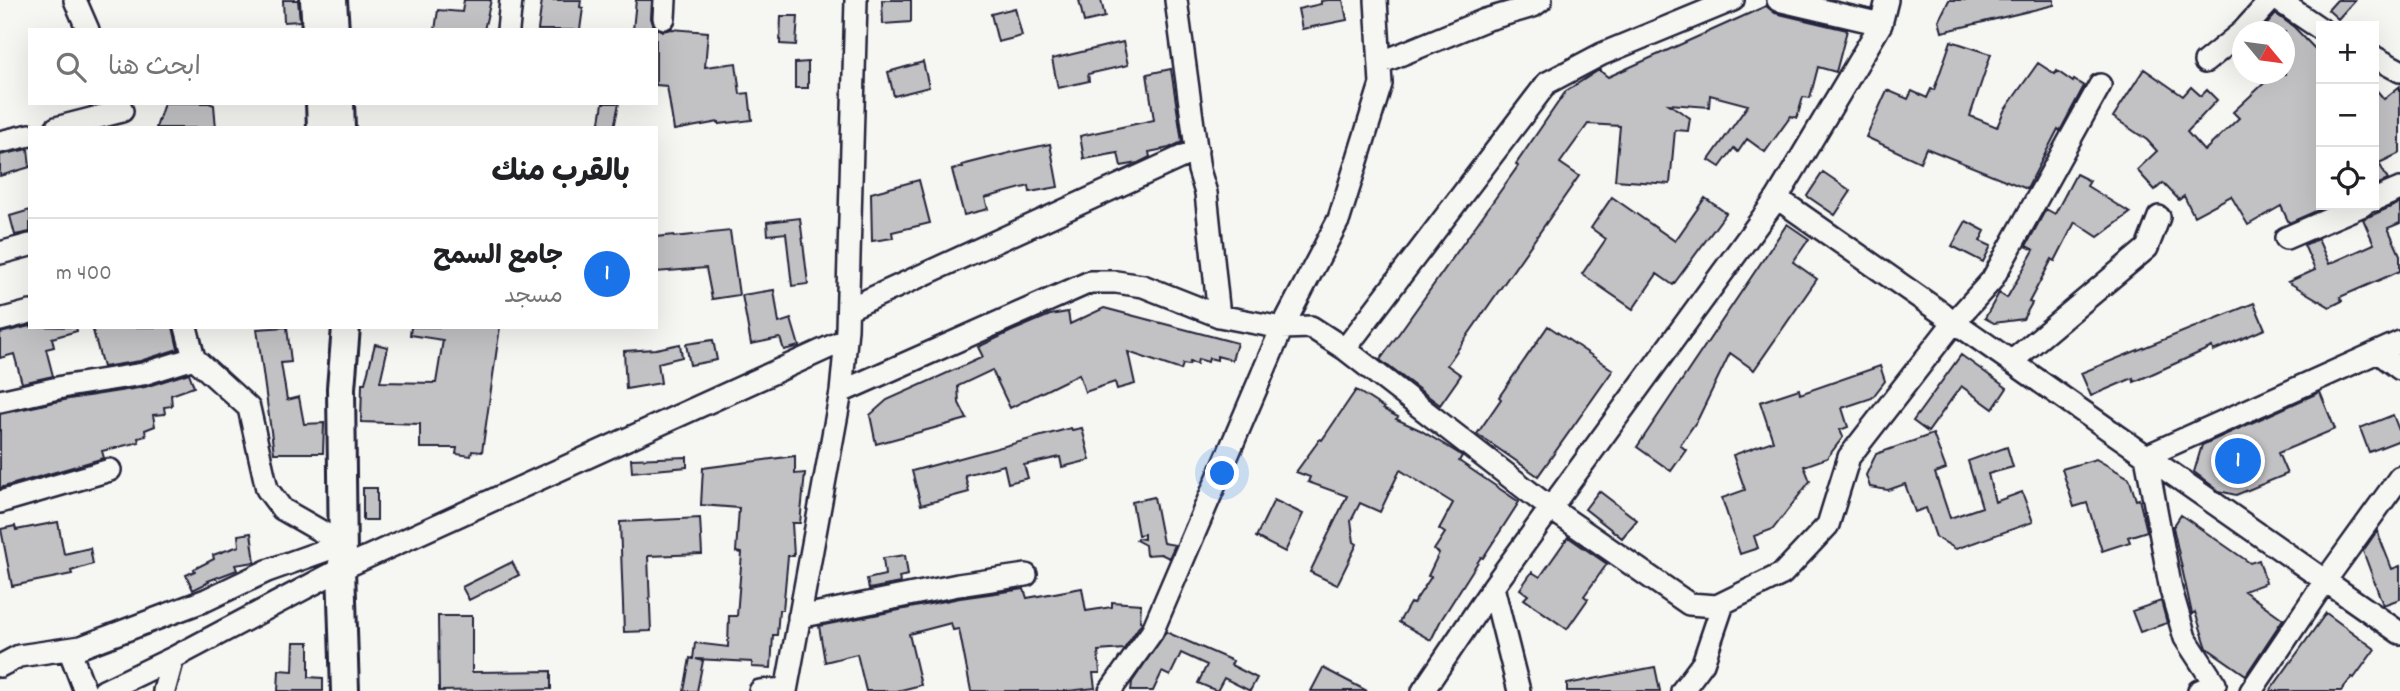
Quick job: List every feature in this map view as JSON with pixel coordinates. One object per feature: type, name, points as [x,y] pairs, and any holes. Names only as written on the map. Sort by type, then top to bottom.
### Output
[{"type":"main road","points":[[314,0],[316,28]]},
{"type":"main road","points":[[333,0],[335,28]]},
{"type":"main road","points":[[320,105],[321,126]]},
{"type":"main road","points":[[340,105],[341,126]]},
{"type":"main road","points":[[333,329],[341,388]]},
{"type":"main road","points":[[345,691],[341,388],[346,329]]},
{"type":"street","points":[[75,0],[87,28]]},
{"type":"street","points":[[508,28],[511,0]]},
{"type":"street","points":[[760,691],[786,690],[841,391],[848,309],[856,0]]},
{"type":"street","points":[[1176,0],[1196,150],[1206,193],[1219,316]]},
{"type":"street","points":[[1110,691],[1152,632],[1282,328],[1339,219],[1381,84],[1376,0]]},
{"type":"street","points":[[1380,63],[1485,20],[1533,6],[1541,0]]},
{"type":"street","points":[[1345,348],[1548,83],[1602,54],[1733,0]]},
{"type":"street","points":[[1778,0],[1881,24]]},
{"type":"street","points":[[1423,691],[1493,587],[1777,198],[1881,24],[1887,0]]},
{"type":"street","points":[[2205,62],[2242,32],[2271,0]]},
{"type":"street","points":[[2278,0],[2316,26]]},
{"type":"street","points":[[2379,60],[2400,71]]},
{"type":"street","points":[[841,391],[1090,282],[1143,286],[1219,316],[1282,328],[1311,327],[1345,348],[1550,508],[1689,604],[1717,607],[1782,574],[1828,525],[1849,457],[1954,322],[1992,280],[2100,85]]},
{"type":"street","points":[[64,126],[122,111],[120,105]]},
{"type":"street","points":[[0,142],[28,135]]},
{"type":"street","points":[[848,309],[1196,150]]},
{"type":"street","points":[[2379,198],[2400,189]]},
{"type":"street","points":[[1777,198],[2400,633]]},
{"type":"street","points":[[2286,238],[2351,210]]},
{"type":"street","points":[[2011,362],[2147,248],[2159,217]]},
{"type":"street","points":[[0,253],[28,245]]},
{"type":"street","points":[[0,320],[28,313]]},
{"type":"street","points":[[187,329],[194,358],[249,408],[267,489],[282,509],[342,557]]},
{"type":"street","points":[[104,691],[173,658],[342,557],[845,340]]},
{"type":"street","points":[[2146,456],[2400,342]]},
{"type":"street","points":[[2378,352],[2400,369]]},
{"type":"street","points":[[0,401],[66,386],[142,374],[194,358]]},
{"type":"street","points":[[2146,456],[2171,590],[2185,638],[2215,684],[2199,691]]},
{"type":"street","points":[[0,502],[110,470]]},
{"type":"street","points":[[2251,691],[2325,581],[2400,478]]},
{"type":"street","points":[[0,666],[19,656],[82,647],[206,600],[267,571],[342,557]]},
{"type":"street","points":[[799,617],[958,585],[1026,575]]},
{"type":"street","points":[[1493,587],[1519,691]]},
{"type":"street","points":[[1682,691],[1703,663],[1723,604]]},
{"type":"street","points":[[69,649],[85,691]]},
{"type":"street","points":[[163,691],[173,658]]},
{"type":"building","points":[[283,0],[298,0],[300,21],[284,22]]},
{"type":"building","points":[[464,0],[491,0],[484,28],[435,28],[438,10],[462,12]]},
{"type":"building","points":[[542,0],[581,0],[580,7],[583,8],[580,28],[538,28]]},
{"type":"building","points":[[636,0],[652,0],[651,18],[654,28],[633,28]]},
{"type":"building","points":[[882,0],[911,0],[911,22],[883,24]]},
{"type":"building","points":[[1079,0],[1101,0],[1105,17],[1084,22]]},
{"type":"building","points":[[1328,0],[1343,0],[1347,20],[1302,29],[1298,9]]},
{"type":"building","points":[[1949,0],[2054,0],[2054,5],[1942,32],[1939,20]]},
{"type":"building","points":[[2337,0],[2355,0],[2338,19],[2328,10]]},
{"type":"building","points":[[1766,6],[1775,13],[1847,30],[1836,72],[1818,67],[1810,98],[1803,97],[1797,118],[1791,116],[1765,152],[1747,139],[1738,152],[1734,148],[1720,167],[1709,160],[1748,105],[1710,95],[1709,107],[1669,104],[1690,118],[1688,131],[1675,130],[1670,184],[1615,180],[1620,126],[1588,124],[1560,163],[1579,176],[1447,365],[1461,375],[1440,405],[1380,360],[1518,166],[1516,164],[1566,91],[1599,70],[1608,77]]},
{"type":"building","points":[[1015,8],[1022,36],[998,42],[991,14]]},
{"type":"building","points":[[2276,14],[2286,21],[2270,21]]},
{"type":"building","points":[[781,16],[798,16],[796,45],[780,44]]},
{"type":"building","points":[[2295,28],[2316,50],[2316,210],[2319,210],[2289,223],[2281,206],[2248,225],[2231,196],[2194,216],[2184,196],[2179,200],[2163,183],[2155,190],[2137,170],[2157,151],[2147,140],[2113,117],[2144,69],[2183,96],[2191,87],[2201,96],[2207,90],[2217,100],[2187,132],[2204,151],[2239,118],[2233,112],[2263,84],[2295,84]]},
{"type":"building","points":[[658,29],[708,32],[705,67],[736,63],[740,94],[749,93],[752,120],[719,122],[674,130],[667,86],[658,85]]},
{"type":"building","points":[[1951,41],[1991,54],[1970,116],[1997,127],[2004,111],[2038,63],[2055,74],[2057,71],[2084,86],[2027,189],[1926,148],[1920,162],[1866,137],[1887,90],[1908,99],[1912,91],[1927,98],[1931,89],[1934,90]]},
{"type":"building","points":[[1123,42],[1128,65],[1088,74],[1089,81],[1058,88],[1052,59]]},
{"type":"building","points":[[808,62],[808,88],[795,88],[795,63]]},
{"type":"building","points":[[923,62],[929,87],[894,96],[888,72]]},
{"type":"building","points":[[1171,69],[1182,142],[1149,152],[1150,157],[1138,163],[1121,166],[1118,153],[1084,159],[1080,136],[1154,120],[1147,74]]},
{"type":"building","points":[[2400,86],[2400,153],[2379,163],[2379,93],[2384,99]]},
{"type":"building","points":[[163,105],[214,105],[216,126],[157,126]]},
{"type":"building","points":[[603,105],[619,105],[614,126],[599,126]]},
{"type":"building","points":[[1050,144],[1058,187],[1030,192],[1029,186],[985,198],[988,209],[964,215],[952,170],[963,167],[962,165]]},
{"type":"building","points":[[28,149],[28,168],[0,176],[0,155]]},
{"type":"building","points":[[2379,163],[2388,180],[2379,184]]},
{"type":"building","points":[[1823,172],[1851,191],[1835,215],[1807,196]]},
{"type":"building","points":[[2076,174],[2090,181],[2087,186],[2130,213],[2098,237],[2075,222],[2055,261],[2052,259],[2023,319],[1994,323],[1985,318],[1999,293],[2007,298],[2034,250],[2026,246],[2046,209],[2055,214]]},
{"type":"building","points":[[919,180],[930,223],[892,232],[893,238],[872,241],[871,193]]},
{"type":"building","points":[[1612,197],[1675,241],[1705,198],[1726,213],[1673,285],[1657,274],[1633,309],[1582,274],[1606,239],[1591,228]]},
{"type":"building","points":[[2400,203],[2400,223],[2388,228],[2400,255],[2400,271],[2340,297],[2342,301],[2330,307],[2288,282],[2315,270],[2304,245],[2318,239],[2329,264],[2374,244],[2363,219]]},
{"type":"building","points":[[28,211],[28,232],[15,235],[10,216]]},
{"type":"building","points":[[800,218],[808,284],[792,286],[786,233],[768,235],[767,222]]},
{"type":"building","points":[[1966,221],[1985,231],[1980,241],[1991,246],[1983,262],[1952,246]]},
{"type":"building","points":[[1787,224],[1809,239],[1793,262],[1817,279],[1754,370],[1730,353],[1698,419],[1680,445],[1686,450],[1671,471],[1637,447]]},
{"type":"building","points":[[730,231],[739,295],[712,299],[706,268],[658,272],[658,237]]},
{"type":"building","points":[[774,290],[779,323],[791,319],[799,346],[784,350],[780,338],[751,344],[742,295]]},
{"type":"building","points":[[2254,303],[2265,329],[2213,351],[2212,347],[2134,382],[2133,378],[2091,396],[2081,373]]},
{"type":"building","points":[[1104,308],[1237,343],[1232,360],[1217,356],[1217,360],[1209,358],[1208,362],[1198,359],[1197,364],[1183,364],[1181,370],[1128,352],[1135,384],[1117,389],[1115,382],[1085,392],[1079,374],[1010,408],[992,370],[958,386],[959,403],[967,419],[876,444],[870,415],[887,400],[983,357],[978,347],[1012,331],[1050,315],[1068,312],[1070,324]]},
{"type":"building","points":[[28,326],[28,329],[77,331],[52,338],[54,347],[46,349],[53,376],[22,383],[14,354],[0,358],[0,333]]},
{"type":"building","points":[[1548,326],[1613,370],[1538,476],[1477,434]]},
{"type":"building","points":[[93,329],[173,329],[178,349],[140,361],[103,367]]},
{"type":"building","points":[[257,329],[287,329],[291,362],[281,363],[287,400],[299,397],[304,424],[324,423],[323,453],[274,453]]},
{"type":"building","points":[[411,329],[500,329],[482,452],[472,451],[471,456],[456,454],[457,448],[420,448],[420,424],[361,422],[362,383],[365,383],[375,344],[388,347],[380,382],[436,383],[443,340],[410,335]]},
{"type":"building","points":[[713,340],[717,360],[690,365],[686,344]]},
{"type":"building","points":[[680,344],[682,357],[658,363],[661,383],[626,389],[624,351]]},
{"type":"building","points":[[1961,355],[2007,388],[1993,409],[1961,386],[1928,432],[1913,421]]},
{"type":"building","points":[[1880,366],[1885,381],[1872,398],[1842,408],[1848,427],[1840,430],[1843,437],[1827,458],[1804,466],[1810,481],[1773,529],[1754,536],[1758,548],[1740,554],[1722,498],[1745,490],[1733,455],[1773,441],[1760,402],[1799,389],[1800,394]]},
{"type":"building","points":[[189,373],[194,387],[171,395],[172,406],[164,407],[165,414],[153,415],[155,426],[145,430],[146,436],[138,438],[139,442],[102,451],[104,458],[0,488],[0,414],[69,399],[145,387]]},
{"type":"building","points":[[1356,390],[1398,417],[1396,419],[1458,453],[1462,456],[1459,461],[1519,502],[1483,558],[1481,557],[1431,640],[1399,622],[1431,577],[1428,576],[1439,553],[1434,550],[1445,533],[1439,529],[1453,503],[1400,470],[1380,512],[1360,503],[1351,521],[1354,542],[1357,544],[1337,585],[1310,572],[1347,496],[1308,482],[1310,477],[1296,472]]},
{"type":"building","points":[[2320,392],[2335,429],[2278,453],[2287,474],[2236,495],[2219,491],[2194,472],[2202,445]]},
{"type":"building","points":[[2393,415],[2400,440],[2369,452],[2360,428]]},
{"type":"building","points":[[1071,428],[1082,428],[1090,460],[1062,467],[1060,457],[1024,465],[1028,478],[1008,483],[1004,465],[965,475],[969,492],[921,505],[912,471]]},
{"type":"building","points":[[1933,434],[1946,469],[1935,473],[1950,518],[1982,507],[1968,461],[2007,447],[2013,467],[1988,474],[1995,502],[2022,492],[2033,522],[1956,549],[1936,537],[1926,508],[1915,512],[1905,484],[1888,490],[1870,487],[1866,475],[1876,454]]},
{"type":"building","points":[[795,456],[795,474],[805,473],[800,523],[792,523],[794,556],[788,556],[783,610],[779,610],[777,635],[773,635],[771,668],[752,667],[752,662],[696,659],[703,661],[697,691],[684,691],[695,643],[728,647],[729,616],[737,616],[742,553],[736,552],[739,508],[701,505],[703,468]]},
{"type":"building","points":[[687,457],[687,467],[632,472],[631,459]]},
{"type":"building","points":[[2096,459],[2129,478],[2136,500],[2139,499],[2147,531],[2128,537],[2130,542],[2102,551],[2087,503],[2074,507],[2062,469]]},
{"type":"building","points":[[363,488],[377,488],[377,520],[363,520]]},
{"type":"building","points":[[1599,491],[1637,520],[1622,538],[1585,509]]},
{"type":"building","points":[[1154,497],[1163,543],[1175,545],[1169,558],[1161,554],[1146,555],[1145,545],[1136,540],[1144,539],[1144,534],[1138,535],[1132,502]]},
{"type":"building","points":[[1274,500],[1303,514],[1285,552],[1256,537]]},
{"type":"building","points":[[2181,515],[2250,563],[2259,560],[2266,583],[2244,591],[2283,619],[2246,675],[2207,648],[2195,612],[2192,614],[2173,527]]},
{"type":"building","points":[[700,518],[702,554],[648,556],[651,631],[624,632],[620,522]]},
{"type":"building","points":[[58,522],[64,554],[90,548],[93,564],[71,571],[72,574],[12,586],[1,529],[15,526],[16,530]]},
{"type":"building","points":[[2377,531],[2392,569],[2400,566],[2400,599],[2383,605],[2363,551]]},
{"type":"building","points":[[251,533],[255,562],[235,565],[237,570],[193,590],[186,575],[214,559],[213,555],[239,546],[238,535]]},
{"type":"building","points":[[1568,537],[1607,564],[1584,596],[1588,599],[1567,629],[1524,599],[1528,595],[1520,589],[1532,572],[1540,577]]},
{"type":"building","points":[[905,555],[908,575],[899,577],[900,583],[869,589],[867,579],[885,575],[883,558]]},
{"type":"building","points":[[512,562],[519,575],[469,600],[462,587]]},
{"type":"building","points":[[1082,588],[1086,611],[1112,607],[1112,602],[1141,604],[1142,622],[1124,649],[1098,651],[1100,673],[1093,673],[1095,688],[1068,691],[971,691],[959,629],[953,630],[951,623],[909,634],[921,685],[897,691],[866,691],[857,654],[825,662],[819,626],[960,598],[1024,589],[1027,598]]},
{"type":"building","points":[[2161,601],[2167,623],[2140,632],[2132,611]]},
{"type":"building","points":[[2326,613],[2375,649],[2341,691],[2270,691]]},
{"type":"building","points":[[438,616],[472,616],[472,672],[551,671],[551,689],[439,691]]},
{"type":"building","points":[[1166,632],[1233,661],[1231,665],[1257,678],[1250,691],[1224,678],[1217,691],[1198,683],[1207,665],[1181,653],[1170,676],[1162,672],[1153,691],[1131,691],[1132,682]]},
{"type":"building","points":[[294,642],[309,642],[309,677],[323,678],[323,691],[278,691],[279,670],[293,671]]},
{"type":"building","points":[[1655,667],[1660,691],[1567,691],[1567,684]]},
{"type":"building","points":[[1323,668],[1367,691],[1311,691]]},
{"type":"place","name":"جامع السمح","points":[[2238,461]]}]
